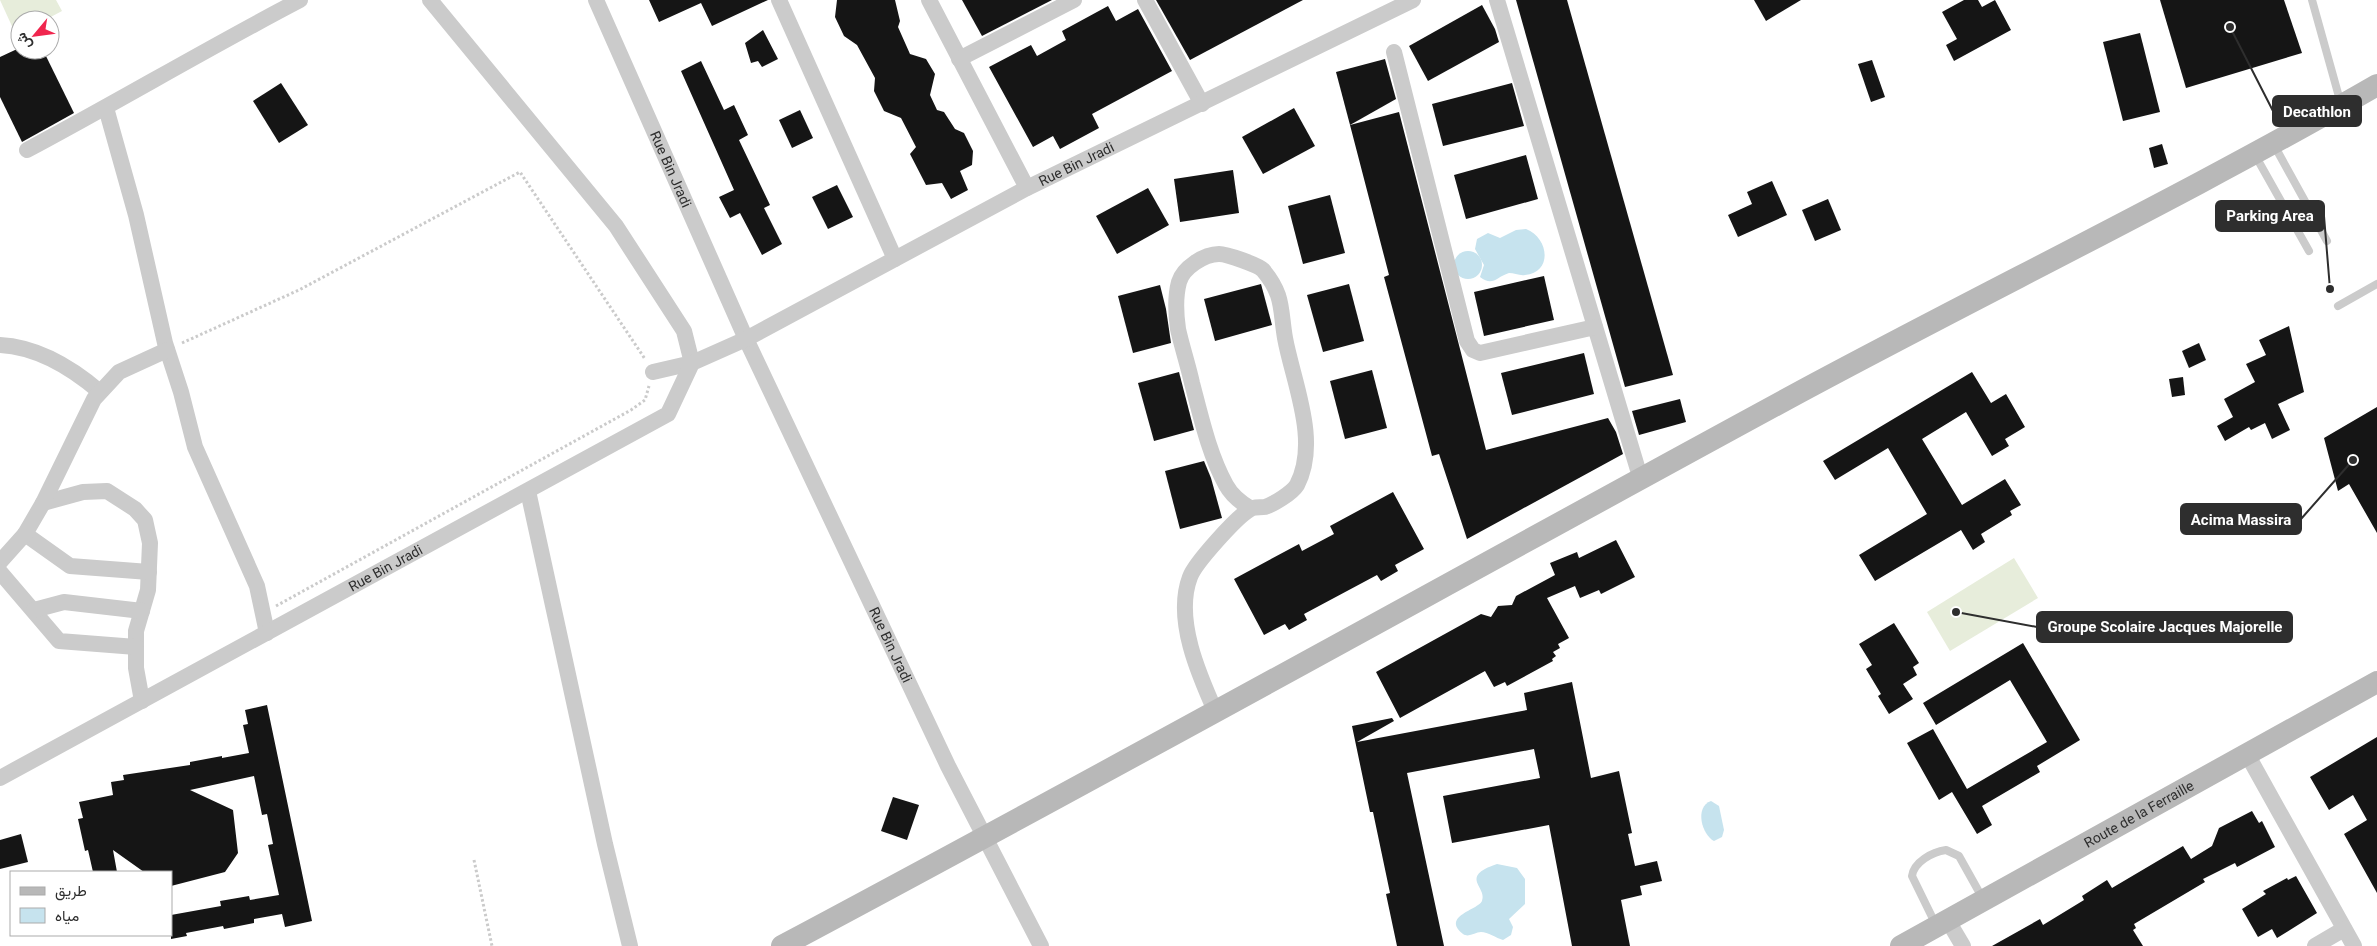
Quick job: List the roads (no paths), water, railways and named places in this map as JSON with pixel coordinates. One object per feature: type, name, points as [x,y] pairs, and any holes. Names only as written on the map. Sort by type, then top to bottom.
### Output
[{"type":"street","points":[[27,150],[106,108],[212,46],[300,0]]},
{"type":"street","points":[[430,0],[616,226],[684,331],[692,363],[653,372]]},
{"type":"street","name":"Rue Bin Jradi","points":[[596,0],[746,339],[948,766],[1041,946]]},
{"type":"street","points":[[779,0],[895,259]]},
{"type":"street","points":[[928,0],[1027,188]]},
{"type":"street","points":[[959,59],[1074,0]]},
{"type":"street","points":[[1145,0],[1202,104]]},
{"type":"street","name":"Rue Bin Jradi","points":[[0,778],[668,414],[692,363],[746,339],[1027,188],[1413,0]]},
{"type":"street","points":[[1497,0],[1641,480]]},
{"type":"street","points":[[1394,52],[1467,341],[1473,350],[1480,353],[1595,327]]},
{"type":"street","points":[[782,946],[986,838],[1802,392],[2264,150],[2377,85]]},
{"type":"street","points":[[106,108],[136,215],[167,350],[182,392],[195,447],[257,586],[267,633]]},
{"type":"street","points":[[1216,713],[1199,676],[1190,647],[1186,598],[1190,577],[1204,555],[1250,508],[1266,507],[1296,487],[1303,468],[1304,418],[1285,339],[1280,298],[1262,268],[1219,254],[1201,258],[1179,280],[1176,304],[1178,328],[1204,426],[1216,462],[1226,486],[1236,500],[1250,508]]},
{"type":"street","points":[[0,345],[19,346],[56,361],[75,371],[100,392]]},
{"type":"street","points":[[0,562],[25,534],[43,503],[94,398],[119,372],[167,350]]},
{"type":"street","points":[[528,490],[605,844],[630,946]]},
{"type":"street","points":[[43,503],[83,492],[107,491],[135,509],[145,520],[150,543],[148,590],[136,631],[136,668],[142,701]]},
{"type":"street","points":[[25,534],[70,566],[149,572]]},
{"type":"street","points":[[0,572],[59,641],[136,647]]},
{"type":"street","points":[[34,610],[64,602],[142,611]]},
{"type":"street","name":"Route de la Ferraille","points":[[1901,946],[2377,682]]},
{"type":"street","points":[[2246,754],[2354,946]]},
{"type":"street","points":[[1942,922],[1963,946]]},
{"type":"street","points":[[2315,946],[2344,930]]},
{"type":"lane","points":[[2312,0],[2341,105]]},
{"type":"lane","points":[[2264,150],[2328,241]]},
{"type":"lane","points":[[2264,150],[2308,250]]},
{"type":"lane","points":[[2338,306],[2377,284]]},
{"type":"lane","points":[[1942,922],[1912,876],[1914,867],[1922,860],[1941,851],[1955,853],[1983,899]]},
{"type":"water","points":[[1526,229],[1534,233],[1543,247],[1545,254],[1544,262],[1540,268],[1534,273],[1521,275],[1509,273],[1491,281],[1480,277],[1484,265],[1475,249],[1477,239],[1488,233],[1500,238],[1516,230]]},
{"type":"water","points":[[1468,251],[1478,255],[1482,265],[1478,275],[1468,279],[1458,275],[1454,265],[1458,255]]},
{"type":"water","points":[[1711,801],[1719,806],[1724,830],[1722,837],[1714,841],[1703,827],[1701,815],[1706,804]]},
{"type":"water","points":[[1497,864],[1517,868],[1525,879],[1525,904],[1509,919],[1513,927],[1511,935],[1503,940],[1484,932],[1465,935],[1457,928],[1458,918],[1482,901],[1483,896],[1477,882],[1479,873]]},
{"type":"place","name":"Decathlon","points":[[2230,27]]},
{"type":"place","name":"Parking Area","points":[[2330,289]]},
{"type":"place","name":"Acima Massira","points":[[2353,460]]},
{"type":"place","name":"Groupe Scolaire Jacques Majorelle","points":[[1956,612]]}]
